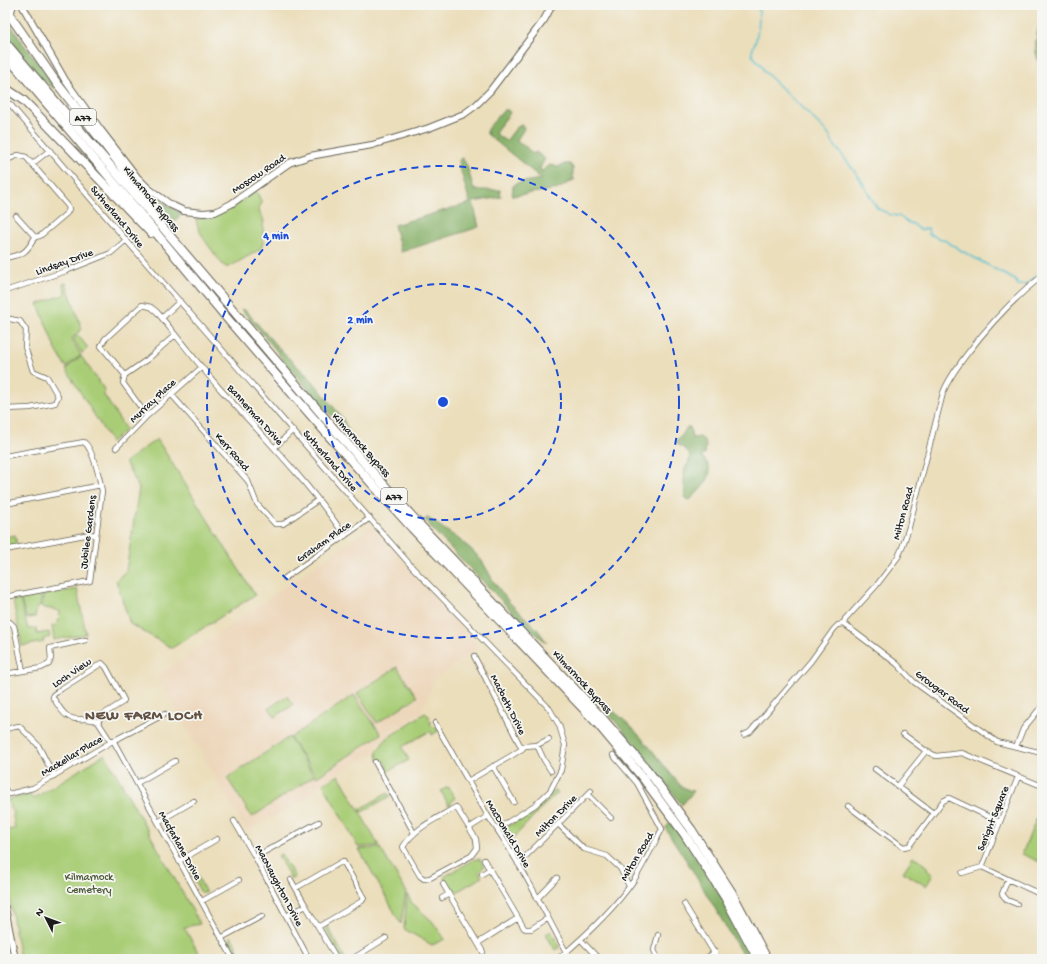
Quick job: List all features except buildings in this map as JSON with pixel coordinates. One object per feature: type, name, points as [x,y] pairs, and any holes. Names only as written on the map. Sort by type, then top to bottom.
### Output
[{"type":"highway","name":"A77","points":[[12,5],[10,14],[15,24],[56,82],[154,209],[162,226]]},
{"type":"highway","name":"Kilmarnock Bypass","points":[[5,42],[334,430],[418,523],[603,719],[649,772],[691,829],[732,893],[768,959]]},
{"type":"highway","name":"Kilmarnock Bypass","points":[[5,54],[328,435],[447,565],[597,723],[643,778],[685,835],[725,897],[758,959]]},
{"type":"highway","name":"A77","points":[[5,88],[28,105],[149,232],[164,242]]},
{"type":"street","name":"Moscow Road","points":[[22,5],[65,80],[100,129],[137,176],[149,189],[165,201],[184,211],[204,213],[215,212],[231,204],[289,163],[310,156],[351,150],[377,144],[429,128],[464,114],[490,92],[540,25],[552,5]]},
{"type":"street","name":"Sutherland Drive","points":[[5,102],[10,104],[126,240],[413,568],[549,708],[559,725],[565,745],[561,770],[550,791],[536,805],[497,829]]},
{"type":"street","points":[[32,164],[50,150]]},
{"type":"street","points":[[5,161],[18,155],[26,157],[68,206],[69,210],[67,214],[40,236],[35,237],[29,249],[22,254],[5,258]]},
{"type":"street","points":[[16,216],[35,237]]},
{"type":"street","name":"Lindsay Drive","points":[[5,290],[66,271],[111,253],[126,240]]},
{"type":"street","name":"Milton Road","points":[[744,735],[750,732],[811,661],[834,629],[838,625],[844,624],[845,620],[882,580],[902,548],[909,527],[942,393],[947,382],[971,348],[997,318],[1021,292],[1042,276]]},
{"type":"street","points":[[162,318],[180,300]]},
{"type":"street","name":"Bannerman Drive","points":[[125,375],[101,346],[105,339],[142,305],[151,307],[274,448],[329,513],[345,536]]},
{"type":"street","points":[[5,318],[11,318],[20,322],[26,330],[25,347],[33,371],[47,377],[58,396],[55,403],[30,408],[5,410]]},
{"type":"street","points":[[147,416],[123,383],[125,375],[148,359],[175,335]]},
{"type":"street","name":"Murray Place","points":[[116,448],[147,416],[202,367]]},
{"type":"street","name":"Kerr Road","points":[[171,394],[248,481],[257,504],[275,524],[283,524],[318,500]]},
{"type":"street","points":[[274,448],[293,430]]},
{"type":"street","name":"Jubilee Gardens","points":[[5,456],[84,442],[89,447],[101,485],[101,497],[90,581],[5,597]]},
{"type":"street","points":[[5,504],[101,485]]},
{"type":"street","name":"Graham Place","points":[[285,578],[370,518]]},
{"type":"street","points":[[5,550],[90,534],[96,535]]},
{"type":"street","points":[[5,623],[10,622],[14,626],[23,671]]},
{"type":"street","name":"Grougar Road","points":[[844,624],[897,664],[914,682],[997,742],[1016,748],[1042,753]]},
{"type":"street","points":[[5,674],[41,668],[48,664],[51,658],[50,648],[86,640]]},
{"type":"street","name":"Macbeth Drive","points":[[468,781],[522,749],[474,656]]},
{"type":"street","name":"Loch View","points":[[102,663],[106,667],[124,700],[102,715],[98,722],[85,718],[74,719],[69,717],[64,713],[53,698],[53,695],[102,663]]},
{"type":"street","points":[[1016,748],[1023,729],[1042,706]]},
{"type":"street","name":"Mackellar Place","points":[[7,794],[33,788],[112,741],[165,714]]},
{"type":"street","points":[[98,722],[112,741]]},
{"type":"street","name":"MacDonald Drive","points":[[435,723],[488,816],[518,864],[566,952]]},
{"type":"street","points":[[5,729],[19,726],[38,745],[54,776]]},
{"type":"street","points":[[903,734],[926,751],[936,756],[962,753],[1018,776]]},
{"type":"street","points":[[522,749],[525,746],[537,745],[549,739]]},
{"type":"street","name":"Macfarlane Drive","points":[[112,741],[137,783],[233,959]]},
{"type":"street","points":[[537,745],[551,771]]},
{"type":"street","points":[[898,786],[926,751]]},
{"type":"street","name":"Milton Road","points":[[558,959],[581,940],[629,886],[662,829],[637,783],[613,755]]},
{"type":"street","points":[[137,783],[175,761]]},
{"type":"street","points":[[375,762],[414,833]]},
{"type":"street","points":[[493,766],[514,802]]},
{"type":"street","points":[[875,769],[933,814]]},
{"type":"street","name":"Seright Square","points":[[982,867],[1018,776],[1042,786]]},
{"type":"street","points":[[5,789],[7,794]]},
{"type":"street","name":"Milton Drive","points":[[518,864],[589,793],[611,818]]},
{"type":"street","points":[[848,806],[903,846],[908,846],[943,801],[949,798],[1000,822]]},
{"type":"street","points":[[158,822],[194,801]]},
{"type":"street","points":[[456,807],[469,828],[476,839],[477,848],[471,856],[430,878],[424,879],[420,876],[403,847],[408,838],[414,833],[456,807]]},
{"type":"street","points":[[469,828],[488,816]]},
{"type":"street","name":"MacNaughton Drive","points":[[234,821],[255,857],[308,959]]},
{"type":"street","points":[[255,857],[319,822]]},
{"type":"street","points":[[558,824],[584,849],[607,856],[620,868],[629,886]]},
{"type":"street","points":[[180,861],[218,839]]},
{"type":"street","points":[[296,888],[343,860],[364,898],[362,901],[318,927]]},
{"type":"street","points":[[484,860],[522,926],[528,929],[548,918]]},
{"type":"street","name":"Seright Square","points":[[962,873],[982,867],[1042,895]]},
{"type":"street","points":[[482,874],[490,869]]},
{"type":"street","points":[[538,899],[557,878]]},
{"type":"street","points":[[202,901],[239,880]]},
{"type":"street","points":[[291,880],[337,959]]},
{"type":"street","points":[[1008,880],[1002,894],[1007,900],[1017,904]]},
{"type":"street","points":[[443,884],[483,952]]},
{"type":"street","points":[[442,898],[449,894]]},
{"type":"street","points":[[684,904],[718,959]]},
{"type":"street","points":[[286,916],[306,906]]},
{"type":"street","points":[[5,908],[15,959]]},
{"type":"street","points":[[222,938],[262,916]]},
{"type":"street","points":[[478,943],[518,918]]},
{"type":"street","points":[[658,935],[654,950],[658,959]]},
{"type":"street","points":[[352,959],[386,938]]},
{"type":"street","points":[[581,940],[599,959]]},
{"type":"street","points":[[705,959],[715,952]]},
{"type":"shaded area","points":[[372,526],[479,647],[434,680],[422,712],[380,743],[373,754],[328,779],[304,800],[246,831],[157,677]]},
{"type":"shaded area","points":[[5,920],[11,959],[5,959]]},
{"type":"green space","points":[[5,7],[13,29],[55,88],[53,88],[36,73],[5,35]]},
{"type":"green space","points":[[1042,16],[1042,65],[1036,54],[1036,41]]},
{"type":"green space","points":[[504,110],[508,110],[510,113],[495,132],[498,136],[506,141],[516,128],[521,125],[524,127],[517,142],[526,147],[533,154],[536,152],[545,159],[540,168],[542,172],[546,167],[551,165],[558,167],[565,164],[570,164],[573,168],[573,178],[575,179],[558,189],[512,196],[513,186],[517,183],[542,179],[487,134],[487,129]]},
{"type":"green space","points":[[462,157],[467,166],[474,190],[500,190],[501,197],[473,202],[479,227],[401,252],[394,225],[470,203],[460,168],[459,160]]},
{"type":"green space","points":[[255,191],[257,192],[262,203],[259,208],[264,221],[263,244],[259,250],[229,267],[226,267],[202,236],[196,218],[212,217],[220,214]]},
{"type":"green space","points":[[155,198],[182,214],[172,223],[152,200]]},
{"type":"green space","points":[[66,283],[82,329],[71,339],[81,355],[66,367],[56,350],[38,304],[66,294],[63,284]]},
{"type":"green space","points":[[241,309],[246,311],[282,352],[312,380],[343,419],[349,432],[344,430],[285,363]]},
{"type":"green space","points":[[78,335],[88,348],[82,353],[73,339]]},
{"type":"green space","points":[[81,356],[104,389],[104,395],[126,430],[111,442],[66,369]]},
{"type":"green space","points":[[687,427],[690,427],[692,438],[700,437],[705,441],[705,454],[703,454],[702,457],[707,463],[709,469],[709,475],[704,485],[690,500],[685,498],[684,480],[685,469],[690,457],[686,450],[677,444],[676,440],[681,437]]},
{"type":"green space","points":[[157,439],[255,595],[172,648],[130,624],[116,580],[126,571],[139,488],[125,462]]},
{"type":"green space","points":[[428,518],[472,550],[482,561],[494,582],[509,602],[538,630],[547,643],[525,625],[433,530],[425,519]]},
{"type":"green space","points":[[15,535],[17,545],[5,548],[5,537]]},
{"type":"green space","points":[[77,589],[86,634],[54,640],[52,626],[56,626],[57,620],[59,620],[60,611],[41,607],[44,595]]},
{"type":"green space","points":[[42,595],[40,607],[37,607],[35,617],[26,618],[21,600]]},
{"type":"green space","points":[[20,600],[28,629],[36,628],[37,634],[49,632],[50,637],[43,639],[44,642],[22,646],[13,601]]},
{"type":"green space","points":[[397,667],[417,697],[377,723],[357,693]]},
{"type":"green space","points":[[354,695],[381,734],[317,777],[290,738]]},
{"type":"green space","points":[[287,696],[293,705],[275,717],[269,708]]},
{"type":"green space","points":[[607,707],[628,723],[681,786],[694,791],[682,805],[642,752],[606,711]]},
{"type":"green space","points":[[425,713],[430,717],[428,719],[432,722],[430,723],[432,727],[435,726],[438,731],[432,735],[430,731],[402,747],[409,760],[385,773],[384,770],[387,766],[383,760],[378,760],[377,751],[386,739]]},
{"type":"green space","points":[[289,737],[314,776],[252,817],[227,778]]},
{"type":"green space","name":"Kilmarnock Cemetery","points":[[105,754],[200,924],[184,927],[202,959],[20,959],[5,874],[5,830],[15,829],[14,814],[10,809],[8,799],[30,795],[33,799]]},
{"type":"green space","points":[[339,775],[379,846],[358,847],[323,784]]},
{"type":"green space","points":[[448,787],[455,798],[451,801],[451,805],[449,806],[441,791]]},
{"type":"green space","points":[[555,790],[558,793],[539,810],[510,842],[505,832],[506,828],[545,802]]},
{"type":"green space","points":[[388,793],[390,796],[362,812],[360,809]]},
{"type":"green space","points":[[1038,815],[1042,816],[1042,863],[1022,854]]},
{"type":"green space","points":[[672,821],[724,901],[729,918],[752,959],[745,959],[688,863],[665,828]]},
{"type":"green space","points":[[380,848],[406,891],[401,924],[359,849]]},
{"type":"green space","points":[[281,854],[295,877],[291,879],[278,856]]},
{"type":"green space","points":[[913,857],[918,859],[928,868],[927,870],[933,875],[926,886],[903,872]]},
{"type":"green space","points":[[475,859],[480,859],[484,867],[479,872],[482,877],[453,894],[444,878],[445,876]]},
{"type":"green space","points":[[193,870],[206,893],[202,893],[200,891],[190,872]]},
{"type":"green space","points":[[407,894],[412,903],[432,921],[445,939],[432,945],[404,929]]},
{"type":"green space","points":[[327,925],[345,958],[340,956],[326,930]]},
{"type":"green space","points":[[551,931],[560,947],[555,950],[546,934]]},
{"type":"green space","points":[[231,936],[243,959],[238,959],[229,943]]},
{"type":"waterway","points":[[758,5],[758,27],[752,55],[762,66],[764,71],[824,129],[859,177],[877,208],[891,215],[899,216],[920,230],[928,228],[929,234],[946,241],[1015,280],[1018,285],[1025,285],[1042,271]]},
{"type":"district","name":"NEW FARM LOCH","points":[[144,714]]}]
